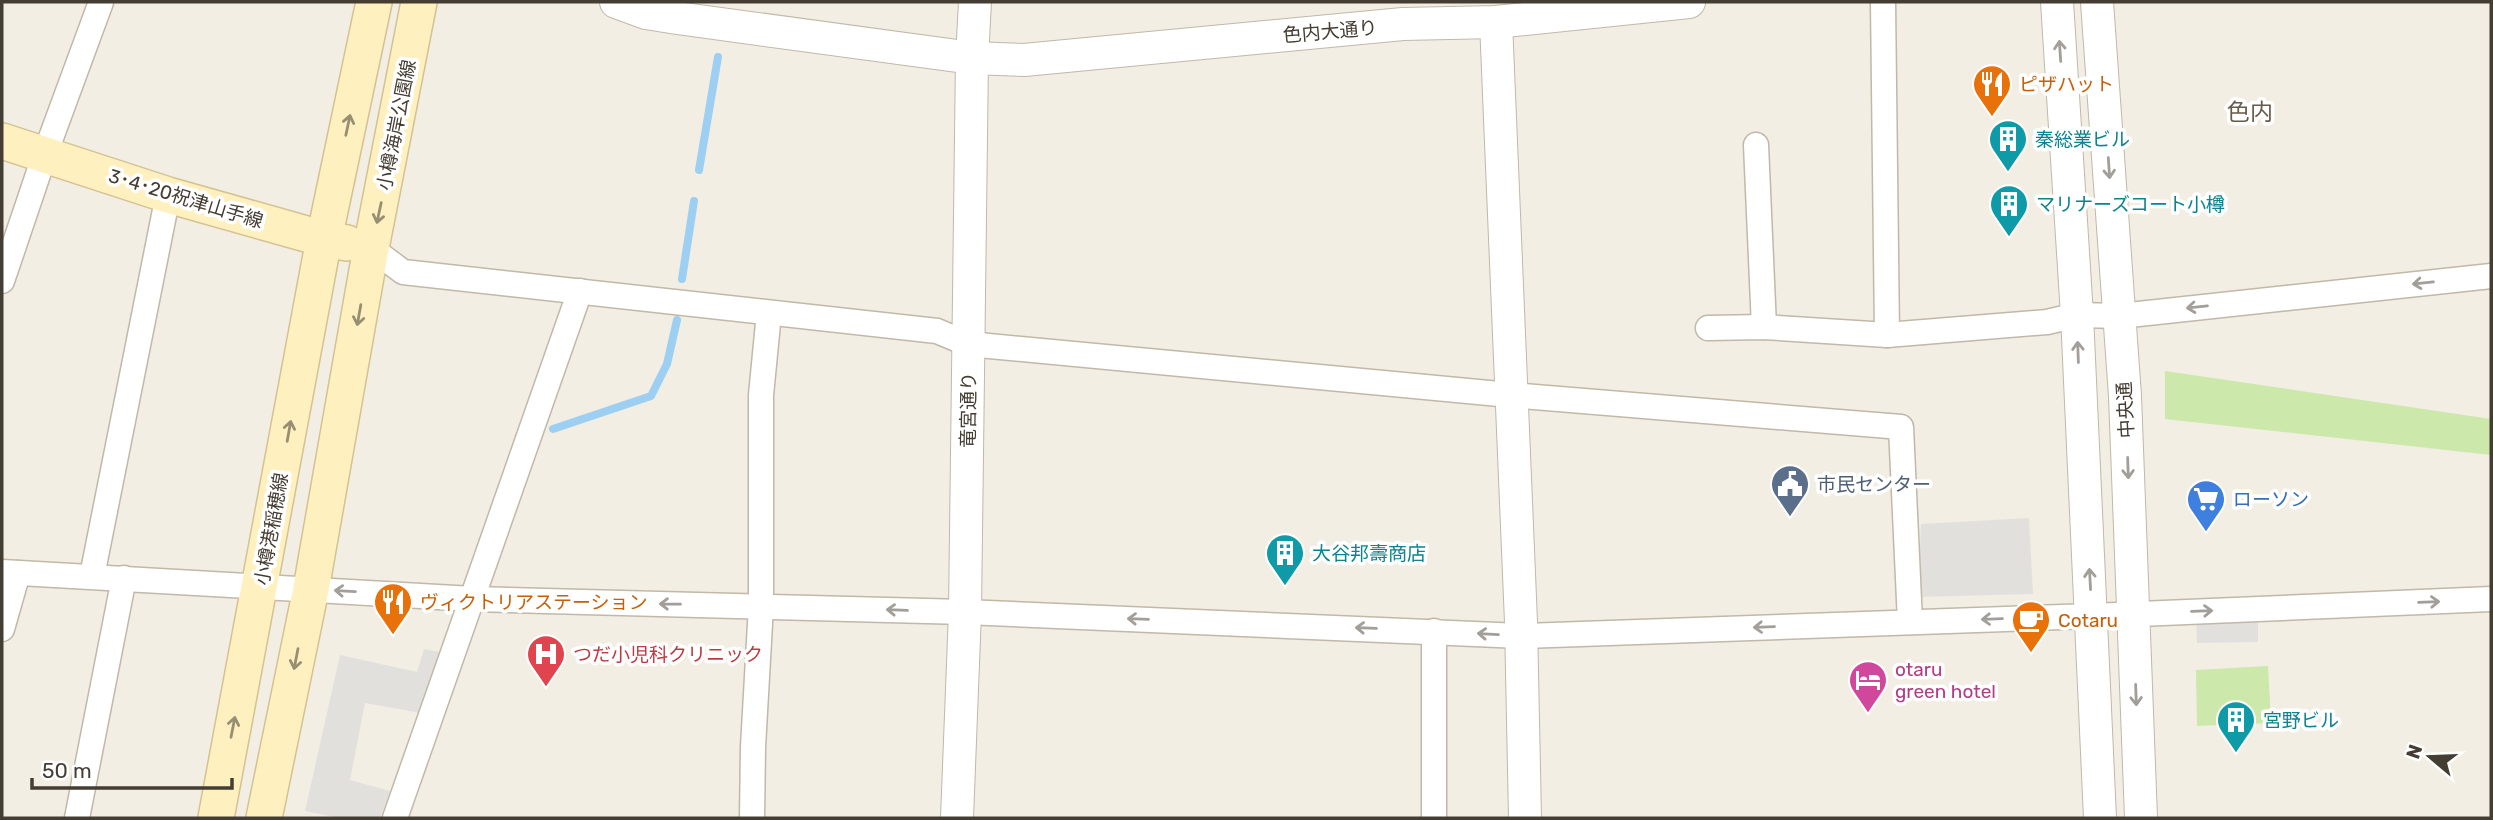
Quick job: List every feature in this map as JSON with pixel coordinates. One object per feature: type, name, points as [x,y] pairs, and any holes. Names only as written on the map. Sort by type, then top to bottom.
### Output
[{"type":"main road","points":[[324,239],[374,2]]},
{"type":"main road","name":"小樽海岸公園線","points":[[372,248],[419,2]]},
{"type":"main road","name":"3･4･20祝津山手線","points":[[2,141],[169,195],[324,239],[372,248]]},
{"type":"main road","name":"小樽港稲穂線","points":[[216,818],[324,239]]},
{"type":"main road","points":[[264,818],[311,589],[372,248]]},
{"type":"street","points":[[2,281],[44,154],[101,2]]},
{"type":"street","name":"色内大通り","points":[[616,2],[646,13],[677,10],[972,58],[1024,60],[1402,13],[1496,22],[1689,2]]},
{"type":"street","name":"竜宮通り","points":[[957,818],[965,612],[975,2]]},
{"type":"street","points":[[1883,2],[1887,335]]},
{"type":"street","points":[[2057,2],[2077,315],[2100,818]]},
{"type":"street","name":"中央通","points":[[2097,2],[2120,316],[2141,818]]},
{"type":"street","points":[[1496,22],[1521,636],[1525,818]]},
{"type":"street","points":[[1756,145],[1764,327]]},
{"type":"street","points":[[92,576],[169,195]]},
{"type":"street","points":[[372,248],[403,272],[937,331],[968,344],[1510,395],[1901,427],[1910,622]]},
{"type":"street","points":[[1708,328],[1764,327],[1887,335],[2047,322],[2077,315],[2120,316],[2491,276]]},
{"type":"street","points":[[395,818],[580,292]]},
{"type":"street","points":[[752,818],[761,606],[761,396],[769,313]]},
{"type":"street","points":[[2,629],[10,572],[473,599],[965,612],[1521,636],[2491,599]]},
{"type":"street","points":[[77,818],[124,578]]},
{"type":"street","points":[[1434,631],[1434,818]]},
{"type":"green space","points":[[2165,371],[2491,419],[2491,455],[2165,419]]},
{"type":"green space","points":[[2268,666],[2271,723],[2197,726],[2196,670]]},
{"type":"shaded area","points":[[2029,518],[2033,594],[1918,597],[1921,524]]},
{"type":"shaded area","points":[[2258,618],[2258,642],[2197,643],[2196,619]]},
{"type":"shaded area","points":[[424,649],[440,652],[421,713],[365,703],[350,780],[390,791],[380,818],[339,818],[305,811],[340,655],[417,672]]},
{"type":"waterway","points":[[699,170],[718,57]]},
{"type":"waterway","points":[[682,279],[694,201]]},
{"type":"waterway","points":[[553,429],[651,396],[667,364],[677,320]]},
{"type":"place","name":"ピザハット","points":[[1992,118]]},
{"type":"place","name":"秦総業ビル","points":[[2008,173]]},
{"type":"place","name":"マリナーズコート小樽","points":[[2009,238]]},
{"type":"place","name":"市民センター","points":[[1790,518]]},
{"type":"place","name":"ローソン","points":[[2206,533]]},
{"type":"place","name":"大谷邦壽商店","points":[[1285,587]]},
{"type":"place","name":"ヴィクトリアステーション","points":[[393,636]]},
{"type":"place","name":"Cotaru","points":[[2031,654]]},
{"type":"place","name":"つだ小児科クリニック","points":[[546,688]]},
{"type":"place","name":"otaru green hotel","points":[[1868,714]]},
{"type":"place","name":"宮野ビル","points":[[2236,754]]},
{"type":"district","name":"色内","points":[[2250,112]]}]
